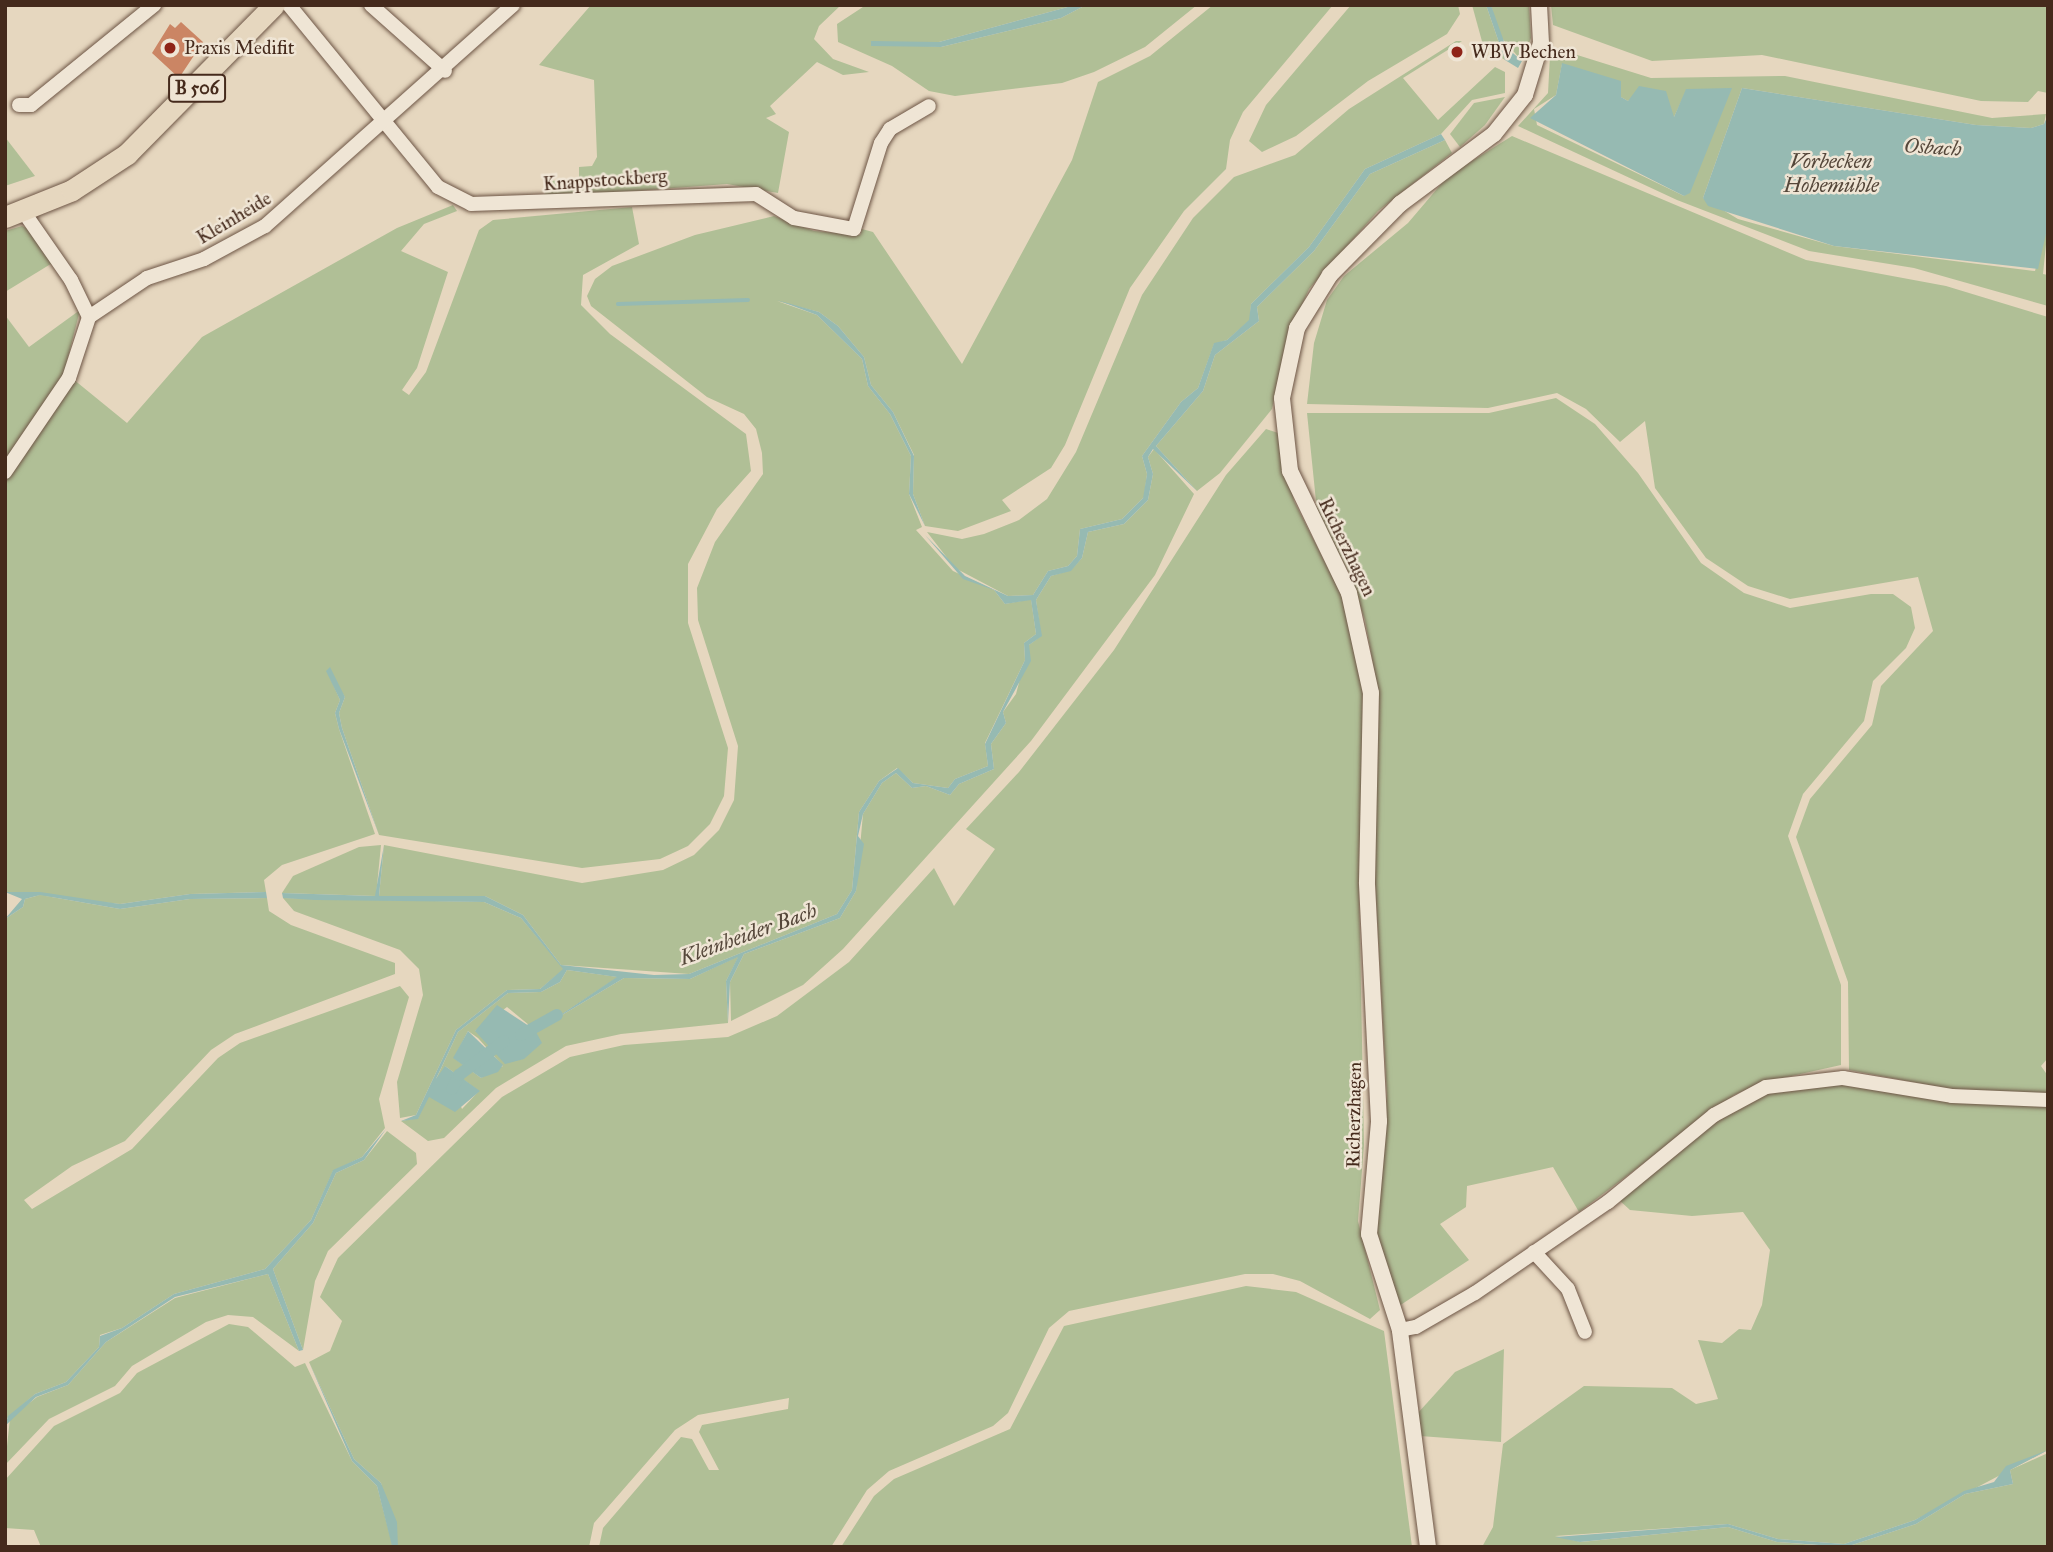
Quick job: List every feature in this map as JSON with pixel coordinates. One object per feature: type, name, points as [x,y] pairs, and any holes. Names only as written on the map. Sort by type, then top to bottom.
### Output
[{"type":"main road","name":"B 506","points":[[14,214],[72,190],[127,154],[274,5]]},
{"type":"street","points":[[19,105],[31,105],[154,5]]},
{"type":"street","name":"Knappstockberg","points":[[289,5],[382,125],[438,187],[461,202],[515,206],[703,192],[756,194],[794,218],[854,229],[881,142],[896,125],[929,106]]},
{"type":"street","points":[[371,5],[445,71]]},
{"type":"street","name":"Kleinheide","points":[[89,317],[147,278],[204,259],[265,226],[445,71],[513,5]]},
{"type":"street","name":"Richerzhagen","points":[[1428,1547],[1400,1330],[1369,1234],[1379,1121],[1367,882],[1371,693],[1349,593],[1290,471],[1283,435],[1284,380],[1302,318],[1341,262],[1405,200],[1510,118],[1536,68],[1539,5]]},
{"type":"street","points":[[5,472],[69,378],[89,317],[71,280],[14,214]]},
{"type":"street","points":[[1400,1330],[1416,1327],[1475,1293],[1584,1216],[1714,1115],[1791,1080],[1843,1078],[1952,1096],[2048,1100]]},
{"type":"street","points":[[1534,1251],[1568,1289],[1585,1332]]},
{"type":"green space","points":[[591,5],[841,5],[819,26],[814,39],[833,59],[869,72],[843,75],[817,62],[770,106],[776,114],[766,118],[789,132],[778,193],[727,184],[542,198],[551,181],[579,178],[579,167],[592,166],[597,157],[594,80],[539,65]]},
{"type":"green space","points":[[866,5],[1075,5],[939,42],[871,42],[941,47],[1061,18],[1086,5],[1197,5],[1145,47],[1094,72],[1062,83],[955,96],[929,91],[892,66],[838,42],[837,24]]},
{"type":"green space","points":[[1213,5],[1333,5],[1243,112],[1230,140],[1226,169],[1184,211],[1130,288],[1065,445],[1051,468],[1002,500],[1011,511],[958,531],[925,526],[913,494],[914,455],[893,412],[871,385],[864,357],[838,326],[819,312],[777,301],[817,315],[862,359],[868,386],[890,414],[911,456],[909,494],[922,527],[916,530],[953,571],[994,590],[1005,604],[1031,599],[1036,634],[1024,643],[1025,660],[985,743],[988,766],[955,779],[948,788],[913,783],[897,768],[879,781],[859,812],[852,890],[837,914],[689,974],[561,965],[523,915],[485,896],[379,896],[384,845],[582,883],[663,870],[694,855],[719,830],[734,800],[738,746],[698,620],[697,588],[715,542],[763,474],[762,453],[756,429],[744,414],[707,397],[591,306],[587,296],[595,279],[612,266],[695,235],[774,216],[814,231],[860,235],[862,229],[873,232],[962,364],[1072,160],[1098,82],[1150,56]]},
{"type":"green space","points":[[1351,5],[1458,5],[1460,14],[1447,34],[1368,81],[1296,136],[1262,152],[1249,141],[1266,105]]},
{"type":"green space","points":[[1472,5],[1486,5],[1505,60],[1483,45]]},
{"type":"green space","points":[[1491,5],[1529,5],[1531,38],[1522,61],[1499,35]]},
{"type":"green space","points":[[1551,5],[2048,5],[2048,93],[2038,91],[2028,102],[1981,101],[1762,55],[1652,61],[1553,25]]},
{"type":"green space","points":[[1456,41],[1462,41],[1403,78],[1438,120],[1495,67],[1505,72],[1505,93],[1472,100],[1441,134],[1365,169],[1309,247],[1251,304],[1250,320],[1227,340],[1214,344],[1198,388],[1181,402],[1142,456],[1147,474],[1144,497],[1122,519],[1080,529],[1077,556],[1068,566],[1048,571],[1033,595],[1008,596],[955,568],[927,532],[962,539],[984,534],[1019,520],[1047,499],[1076,452],[1142,295],[1193,218],[1234,177],[1295,155],[1349,109]]},
{"type":"green space","points":[[1574,54],[1651,78],[1785,76],[1992,118],[2046,114],[2044,124],[2031,128],[1976,125],[1742,88],[1703,198],[1738,219],[1834,246],[2035,271],[2048,225],[2043,274],[2048,275],[2048,306],[1914,268],[1809,251],[1677,200],[1518,126],[1548,93],[1550,56]],"holes":[[[1562,64],[1628,101],[1635,95],[1674,117],[1687,89],[1731,89],[1684,196],[1537,125],[1534,109],[1556,95]]]},
{"type":"green space","points":[[1505,97],[1485,125],[1460,147],[1450,134],[1474,103]]},
{"type":"green space","points":[[1512,136],[1806,260],[1946,286],[2048,317],[2048,1058],[2041,1066],[2048,1076],[2048,1095],[1982,1095],[1849,1070],[1848,982],[1796,837],[1810,799],[1872,725],[1881,686],[1933,631],[1918,577],[1790,599],[1748,586],[1706,558],[1655,488],[1645,421],[1620,442],[1586,409],[1557,393],[1488,408],[1307,404],[1314,343],[1327,300],[1344,276],[1408,223],[1448,176]]},
{"type":"green space","points":[[5,137],[35,176],[5,186]]},
{"type":"green space","points":[[1445,140],[1452,153],[1378,211],[1309,289],[1287,340],[1272,409],[1220,473],[1197,491],[1156,446],[1203,391],[1215,355],[1259,321],[1257,307],[1314,251],[1370,174]]},
{"type":"green space","points":[[453,205],[457,211],[424,224],[401,251],[448,272],[417,368],[402,390],[409,395],[426,372],[479,230],[493,220],[632,207],[639,244],[583,275],[581,305],[610,334],[746,434],[751,471],[717,509],[688,564],[688,623],[728,748],[724,796],[710,824],[688,846],[660,859],[582,868],[379,835],[342,728],[339,713],[345,697],[327,671],[340,700],[335,713],[339,729],[375,834],[282,865],[264,880],[266,892],[190,894],[120,904],[5,892],[5,481],[73,379],[127,423],[202,337],[397,228]]},
{"type":"green space","points":[[22,226],[34,232],[54,262],[5,292],[5,231]]},
{"type":"green space","points":[[80,310],[62,381],[5,463],[5,315],[29,347]]},
{"type":"green space","points":[[1556,398],[1595,424],[1638,473],[1701,563],[1744,593],[1790,608],[1871,594],[1893,594],[1911,607],[1915,628],[1906,648],[1873,681],[1864,721],[1803,794],[1788,836],[1841,985],[1841,1065],[1764,1082],[1734,1095],[1579,1212],[1553,1167],[1467,1186],[1466,1207],[1440,1224],[1469,1260],[1399,1306],[1376,1231],[1387,1095],[1374,862],[1379,697],[1365,620],[1349,573],[1317,511],[1307,413],[1489,413]]},
{"type":"green space","points":[[1266,429],[1278,433],[1294,501],[1343,598],[1364,694],[1359,885],[1364,1145],[1358,1221],[1380,1310],[1370,1319],[1300,1281],[1273,1274],[1245,1274],[1069,1311],[1049,1328],[1008,1413],[993,1426],[889,1471],[867,1490],[831,1547],[599,1547],[603,1528],[681,1437],[692,1439],[709,1470],[719,1470],[699,1432],[702,1425],[788,1409],[789,1398],[698,1415],[675,1430],[594,1523],[589,1547],[398,1547],[381,1483],[354,1459],[309,1362],[330,1351],[342,1321],[320,1297],[338,1258],[502,1097],[570,1057],[624,1045],[728,1037],[777,1016],[849,962],[934,868],[954,906],[995,849],[966,829],[1019,772],[1114,650],[1226,475]]},
{"type":"green space","points":[[1154,449],[1194,494],[1155,575],[1031,741],[843,949],[803,985],[731,1021],[730,982],[744,954],[840,918],[856,891],[863,814],[882,783],[896,773],[912,788],[926,786],[950,795],[959,784],[994,769],[991,744],[1006,723],[1003,712],[1016,694],[1029,645],[1041,636],[1036,600],[1051,576],[1071,570],[1082,558],[1088,532],[1124,524],[1148,500],[1153,474],[1148,457]]},
{"type":"green space","points":[[381,845],[376,896],[282,893],[293,876],[359,847]]},
{"type":"green space","points":[[40,895],[120,909],[190,899],[267,898],[269,911],[291,925],[395,963],[395,974],[235,1034],[211,1050],[125,1141],[72,1166],[24,1200],[32,1209],[132,1149],[218,1058],[240,1043],[400,986],[409,997],[379,1099],[385,1128],[362,1157],[333,1171],[311,1220],[265,1269],[174,1294],[122,1328],[100,1335],[99,1347],[66,1382],[35,1394],[5,1420],[5,919],[23,907],[25,899]]},
{"type":"green space","points":[[283,898],[484,902],[521,918],[564,969],[540,989],[507,990],[456,1030],[416,1115],[400,1118],[397,1082],[423,995],[419,969],[400,950],[294,911]]},
{"type":"green space","points":[[739,956],[726,981],[728,1023],[621,1034],[566,1046],[496,1088],[444,1138],[428,1141],[401,1121],[418,1118],[458,1032],[508,993],[541,992],[560,982],[567,970],[618,977],[547,1024],[624,978],[690,979]],"holes":[[[507,1007],[535,1030],[475,1031]],[[468,1031],[478,1038],[503,1066],[481,1078],[454,1058]],[[445,1066],[479,1091],[462,1109]]]},
{"type":"green space","points":[[1833,1082],[2048,1105],[2048,1450],[1915,1520],[1844,1544],[1778,1539],[1728,1524],[1555,1536],[1581,1542],[1728,1527],[1777,1542],[1839,1547],[1482,1547],[1493,1527],[1503,1444],[1584,1386],[1672,1388],[1696,1404],[1718,1399],[1698,1340],[1722,1343],[1739,1329],[1751,1330],[1762,1305],[1770,1250],[1743,1212],[1692,1216],[1630,1210],[1618,1199],[1705,1128],[1762,1093]]},
{"type":"green space","points":[[387,1131],[416,1153],[417,1164],[328,1251],[315,1281],[303,1350],[273,1269],[313,1223],[336,1173],[364,1160]]},
{"type":"green space","points":[[268,1274],[299,1351],[253,1317],[228,1315],[206,1322],[132,1366],[115,1386],[49,1419],[5,1465],[10,1418],[37,1397],[68,1385],[106,1342],[175,1298]]},
{"type":"green space","points":[[1246,1286],[1296,1292],[1384,1331],[1412,1547],[841,1547],[874,1496],[894,1479],[1010,1429],[1064,1326]]},
{"type":"green space","points":[[229,1324],[248,1327],[295,1367],[305,1363],[352,1461],[377,1486],[393,1547],[41,1547],[34,1530],[5,1528],[5,1480],[54,1426],[120,1393],[137,1373]]},
{"type":"green space","points":[[1504,1349],[1501,1442],[1420,1436],[1417,1414],[1455,1372]]},
{"type":"green space","points":[[2048,1453],[2048,1547],[1846,1547],[1916,1524],[1965,1494],[2013,1484],[2010,1470]]},
{"type":"water","points":[[1075,5],[1086,5],[1061,18],[941,47],[871,46],[871,41],[939,42]]},
{"type":"water","points":[[1486,5],[1491,5],[1506,47],[1522,61],[1518,68],[1505,60]]},
{"type":"water","points":[[1562,63],[1621,81],[1621,97],[1628,101],[1639,86],[1666,91],[1674,117],[1686,89],[1732,88],[1690,193],[1684,196],[1530,118],[1556,95]]},
{"type":"water","name":"Vorbecken Hohemühle","points":[[1742,88],[1976,125],[2031,128],[2044,124],[2048,115],[2048,225],[2038,269],[1834,246],[1708,206],[1703,198]]},
{"type":"water","points":[[1441,134],[1445,140],[1370,174],[1314,251],[1257,307],[1259,321],[1215,355],[1203,391],[1156,446],[1197,491],[1153,449],[1148,457],[1153,474],[1148,500],[1124,524],[1088,532],[1082,558],[1071,571],[1051,576],[1036,600],[1042,636],[1029,645],[1031,661],[1003,712],[1006,723],[991,744],[994,769],[959,784],[950,795],[926,786],[912,788],[896,773],[882,783],[863,814],[858,836],[864,844],[856,891],[840,918],[744,954],[730,982],[728,1023],[726,981],[738,957],[690,979],[624,978],[547,1024],[617,977],[567,970],[560,982],[541,992],[508,993],[458,1032],[436,1079],[445,1066],[480,1091],[455,1112],[429,1097],[418,1119],[401,1121],[416,1115],[456,1030],[507,990],[540,989],[563,969],[521,918],[484,902],[315,900],[283,898],[282,893],[375,896],[384,845],[379,896],[485,896],[523,915],[561,965],[654,975],[689,974],[837,914],[852,890],[859,812],[879,781],[898,768],[913,783],[948,788],[955,779],[988,766],[985,744],[1025,660],[1024,643],[1036,634],[1031,600],[1005,604],[994,590],[963,579],[925,535],[965,576],[1008,596],[1033,595],[1048,571],[1068,566],[1077,556],[1080,529],[1122,519],[1143,498],[1147,474],[1142,456],[1181,402],[1198,388],[1214,343],[1227,340],[1249,320],[1251,304],[1309,247],[1365,169]]},
{"type":"water","points":[[777,300],[819,312],[838,326],[864,357],[871,385],[893,412],[914,456],[913,494],[925,526],[909,494],[911,456],[890,414],[868,386],[862,359],[817,315]]},
{"type":"water","points":[[330,667],[345,697],[339,713],[342,728],[379,835],[339,729],[335,713],[340,700],[326,671]]},
{"type":"water","points":[[5,892],[40,892],[120,904],[190,894],[266,892],[267,898],[190,899],[120,909],[40,895],[25,899],[23,907],[5,919],[22,899]]},
{"type":"water","points":[[497,1005],[535,1030],[542,1043],[524,1059],[505,1064],[475,1031]]},
{"type":"water","points":[[468,1031],[503,1065],[498,1072],[481,1078],[453,1058]]},
{"type":"water","points":[[386,1129],[364,1160],[336,1173],[313,1223],[273,1269],[303,1350],[299,1351],[268,1274],[175,1297],[106,1342],[68,1385],[36,1397],[5,1426],[8,1416],[35,1394],[66,1382],[99,1347],[100,1336],[122,1328],[174,1294],[265,1269],[311,1220],[333,1170],[362,1157]]},
{"type":"water","points":[[309,1362],[354,1459],[381,1483],[397,1522],[398,1547],[392,1546],[377,1486],[352,1461]]},
{"type":"water","points":[[2048,1450],[2010,1470],[2013,1484],[1965,1494],[1916,1524],[1846,1547],[1777,1542],[1728,1527],[1580,1542],[1555,1537],[1728,1524],[1778,1539],[1844,1544],[1915,1520],[1964,1491],[1994,1482],[2006,1466]]},
{"type":"building","name":"Praxis Medifit","points":[[181,22],[203,42],[179,78],[152,53],[170,24],[175,28]]},
{"type":"waterway","points":[[618,304],[748,300]]},
{"type":"waterway","points":[[521,1035],[557,1015]]},
{"type":"waterway","points":[[452,1089],[459,1075],[504,1041]]},
{"type":"place","name":"Praxis Medifit","points":[[170,48]]},
{"type":"place","name":"WBV Bechen","points":[[1457,52]]},
{"type":"water label","name":"Osbach","points":[[1933,147]]},
{"type":"water label","name":"Kleinheider Bach","points":[[748,934]]}]
